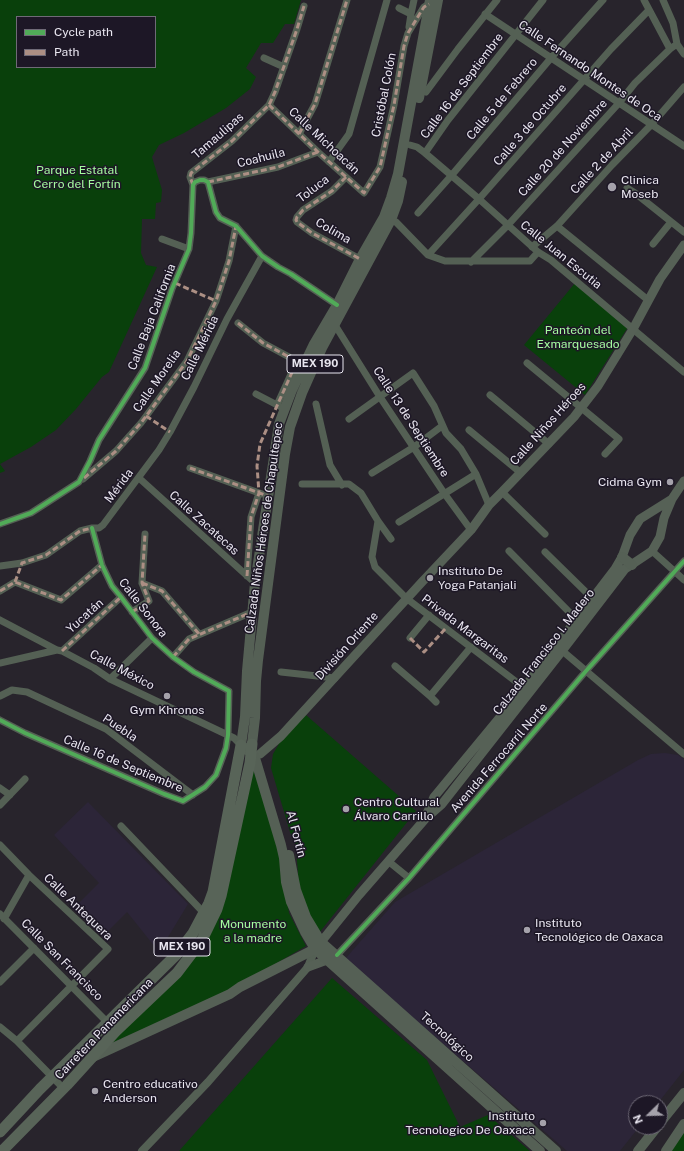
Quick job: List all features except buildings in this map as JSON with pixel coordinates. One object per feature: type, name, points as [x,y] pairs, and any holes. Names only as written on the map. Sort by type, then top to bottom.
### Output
[{"type":"highway","name":"Carretera Panamericana","points":[[0,1132],[18,1111],[177,954],[193,933],[213,892],[237,773],[246,747]]},
{"type":"highway","name":"Carretera Panamericana","points":[[2,1151],[64,1089],[115,1032],[177,973],[202,940],[217,909],[221,896],[246,747]]},
{"type":"main road","name":"Calzada Niños Héroes de Chapultepec","points":[[246,747],[255,718],[258,660],[285,454],[290,427],[302,393],[322,348],[391,220],[398,201],[410,145],[435,2]]},
{"type":"main road","name":"Calzada Niños Héroes de Chapultepec","points":[[246,747],[246,672],[264,495],[279,424],[281,407],[292,390],[300,363],[314,344],[337,305],[360,259],[384,217],[391,198],[399,166],[435,2]]},
{"type":"main road","name":"Calle Niños Héroes","points":[[471,530],[489,505],[549,444],[582,407],[598,386],[633,329],[660,279],[684,245]]},
{"type":"main road","name":"Calzada Francisco I. Madero","points":[[92,1057],[230,994],[240,986],[318,945],[426,818],[434,798],[527,690],[625,569],[652,551],[660,537],[664,518],[672,499],[684,481]]},
{"type":"main road","name":"Calzada Francisco I. Madero","points":[[559,649],[577,620],[622,557],[630,535],[640,519],[672,499]]},
{"type":"main road","name":"División Oriente","points":[[246,747],[281,736],[406,598],[471,530]]},
{"type":"main road","points":[[622,557],[632,565]]},
{"type":"main road","name":"Al Fortín","points":[[246,747],[284,858],[286,882],[291,902],[305,932],[318,945]]},
{"type":"main road","name":"Tecnológico","points":[[318,945],[414,1031],[522,1120],[556,1151]]},
{"type":"main road","points":[[308,967],[332,958]]},
{"type":"main road","name":"Tecnológico","points":[[414,1031],[515,1129],[540,1151]]},
{"type":"main road","points":[[668,1113],[684,1093]]},
{"type":"main road","points":[[515,1129],[522,1120]]},
{"type":"main road","points":[[666,1151],[684,1124]]},
{"type":"main road","points":[[638,1151],[651,1135]]},
{"type":"street","points":[[299,134],[315,104],[347,0]]},
{"type":"street","points":[[329,162],[349,134],[387,0]]},
{"type":"street","points":[[408,33],[414,0]]},
{"type":"street","points":[[426,92],[497,0]]},
{"type":"street","name":"Calle 16 de Septiembre","points":[[410,145],[425,153],[448,120],[543,0]]},
{"type":"street","name":"Calle 5 de Febrero","points":[[418,213],[551,58],[603,0]]},
{"type":"street","points":[[644,0],[670,49]]},
{"type":"street","points":[[663,0],[673,23],[677,44],[684,54]]},
{"type":"street","name":"Cristóbal Colón","points":[[364,193],[380,167],[394,105],[404,46],[408,33],[424,7],[435,2]]},
{"type":"street","points":[[269,105],[298,29],[304,6]]},
{"type":"street","points":[[399,8],[411,14]]},
{"type":"street","name":"Calle 3 de Octubre","points":[[428,254],[479,199],[611,49],[649,10]]},
{"type":"street","name":"Calle Fernando Montes de Oca","points":[[485,14],[684,146]]},
{"type":"street","name":"Calle 20 de Noviembre","points":[[471,262],[508,225],[619,103],[635,83],[677,44]]},
{"type":"street","points":[[264,58],[284,67]]},
{"type":"street","name":"Calle 2 de Abril","points":[[471,262],[530,262],[535,250],[651,125],[684,87]]},
{"type":"street","name":"Calle Michoacán","points":[[269,105],[364,193]]},
{"type":"street","name":"Tamaulipas","points":[[193,186],[190,177],[191,173],[232,141],[269,105]]},
{"type":"street","name":"Coahuila","points":[[193,186],[195,182],[200,180],[208,182],[278,167],[318,152]]},
{"type":"street","name":"Calle Juan Escutia","points":[[425,153],[479,199],[535,250],[551,260],[684,372]]},
{"type":"street","name":"Toluca","points":[[296,220],[303,210],[332,191],[346,177]]},
{"type":"street","points":[[208,182],[216,212],[220,218],[236,226],[262,256],[337,305]]},
{"type":"street","name":"Calle Baja California","points":[[0,524],[31,513],[79,482],[99,440],[145,368],[172,289],[189,249],[193,186]]},
{"type":"street","points":[[626,188],[684,232]]},
{"type":"street","name":"Colima","points":[[296,220],[312,233],[360,259]]},
{"type":"street","points":[[391,220],[396,222],[428,254],[445,261],[471,262]]},
{"type":"street","points":[[653,244],[671,222]]},
{"type":"street","name":"Calle Morelia","points":[[79,482],[116,451],[141,423],[186,361],[216,301],[229,261],[236,226]]},
{"type":"street","points":[[557,226],[648,300]]},
{"type":"street","points":[[162,239],[189,249]]},
{"type":"street","name":"Calle Mérida","points":[[159,450],[194,387],[227,319],[262,256]]},
{"type":"street","points":[[238,323],[263,343],[300,363]]},
{"type":"street","name":"Calle 13 de Septiembre","points":[[335,325],[380,397],[444,493],[471,530]]},
{"type":"street","points":[[527,363],[619,439],[605,454]]},
{"type":"street","points":[[349,418],[412,373],[434,406],[446,433],[461,449],[476,474],[489,505]]},
{"type":"street","points":[[256,394],[281,407]]},
{"type":"street","points":[[490,395],[549,444]]},
{"type":"street","points":[[316,404],[330,465],[342,485]]},
{"type":"street","points":[[372,473],[414,447],[442,426]]},
{"type":"street","points":[[469,430],[521,473]]},
{"type":"street","name":"Mérida","points":[[0,566],[22,563],[46,555],[80,531],[99,528],[103,525],[159,450]]},
{"type":"street","points":[[190,468],[264,495],[251,517],[247,576]]},
{"type":"street","points":[[399,522],[476,474]]},
{"type":"street","name":"Calle Zacatecas","points":[[139,478],[255,583]]},
{"type":"street","points":[[302,484],[349,484],[361,493],[391,539]]},
{"type":"street","points":[[502,492],[545,534]]},
{"type":"street","name":"Privada Margaritas","points":[[378,521],[372,557],[375,567],[406,598],[527,690]]},
{"type":"street","name":"Calle Sonora","points":[[92,528],[102,565],[112,586],[122,597],[152,638],[173,657],[194,672],[229,691]]},
{"type":"street","points":[[132,612],[149,601],[142,583],[145,534]]},
{"type":"street","points":[[510,551],[577,620]]},
{"type":"street","points":[[652,551],[684,580]]},
{"type":"street","points":[[545,552],[593,598]]},
{"type":"street","name":"Avenida Ferrocarril Norte","points":[[332,958],[409,878],[586,671],[674,571],[684,562]]},
{"type":"street","points":[[0,591],[15,582],[61,600],[102,565]]},
{"type":"street","points":[[142,583],[162,591],[199,634]]},
{"type":"street","name":"Yucatán","points":[[60,651],[122,597]]},
{"type":"street","points":[[173,657],[189,639],[252,612]]},
{"type":"street","points":[[410,638],[429,615]]},
{"type":"street","name":"Calle México","points":[[0,620],[94,668],[110,679],[246,747]]},
{"type":"street","points":[[110,679],[152,638]]},
{"type":"street","points":[[430,696],[471,647]]},
{"type":"street","points":[[559,649],[684,754]]},
{"type":"street","points":[[0,663],[60,651]]},
{"type":"street","points":[[395,666],[436,702]]},
{"type":"street","points":[[281,672],[335,678]]},
{"type":"street","name":"Puebla","points":[[0,696],[12,690],[28,692],[106,729],[193,795]]},
{"type":"street","name":"Calle 16 de Septiembre","points":[[0,720],[25,733],[183,801],[205,787],[216,775],[226,748],[246,747],[229,691]]},
{"type":"street","name":"División Oriente","points":[[237,773],[246,747]]},
{"type":"street","points":[[0,805],[25,779]]},
{"type":"street","points":[[0,788],[10,795]]},
{"type":"street","points":[[121,826],[204,913]]},
{"type":"street","name":"Calle Antequera","points":[[0,845],[29,875],[108,949],[72,986]]},
{"type":"street","points":[[388,861],[409,878]]},
{"type":"street","points":[[2,916],[29,875]]},
{"type":"street","name":"Calle San Francisco","points":[[2,916],[108,1022]]},
{"type":"street","points":[[142,1151],[208,1082],[308,967],[318,945]]},
{"type":"street","points":[[0,982],[34,948]]},
{"type":"street","points":[[17,1041],[72,986]]},
{"type":"street","points":[[0,1027],[17,1041],[64,1089]]},
{"type":"shaded area","name":"Instituto Tecnológico de Oaxaca","points":[[665,753],[678,755],[684,759],[684,1070],[664,1095],[628,1095],[628,1135],[633,1135],[620,1151],[567,1151],[345,959],[395,902],[638,760],[651,754]]},
{"type":"shaded area","points":[[88,802],[188,904],[159,952],[127,912],[106,933],[78,904],[99,883],[54,835]]},
{"type":"green space","name":"Parque Estatal Cerro del Fortín","points":[[0,0],[301,0],[294,24],[285,24],[273,43],[261,43],[246,68],[256,77],[250,89],[226,108],[184,133],[159,145],[152,157],[162,190],[161,202],[156,203],[155,219],[142,219],[141,253],[146,265],[157,267],[109,372],[102,377],[76,409],[56,430],[31,447],[0,464]]},
{"type":"green space","name":"Panteón del Exmarquesado","points":[[575,283],[628,327],[585,395],[524,345]]},
{"type":"green space","points":[[0,464],[5,471],[0,473]]},
{"type":"green space","points":[[306,715],[416,811],[319,933],[307,915],[299,888],[296,845],[290,832],[271,768],[273,754],[280,742]]},
{"type":"green space","name":"Monumento a la madre","points":[[252,766],[279,846],[289,913],[306,946],[234,988],[110,1044],[196,948]]},
{"type":"green space","points":[[332,978],[427,1060],[460,1127],[488,1115],[530,1151],[179,1151]]},
{"type":"green space","points":[[684,1130],[684,1151],[669,1151]]},
{"type":"marked path","points":[[299,134],[315,104],[347,0]]},
{"type":"marked path","points":[[269,105],[364,193],[380,167],[394,105],[404,46],[408,33],[424,7],[429,4]]},
{"type":"marked path","points":[[193,185],[190,177],[191,173],[232,141],[269,105],[275,92],[304,6]]},
{"type":"marked path","points":[[208,182],[278,167],[318,152]]},
{"type":"marked path","points":[[346,177],[332,191],[303,210],[296,220],[312,233],[360,259]]},
{"type":"marked path","points":[[84,478],[116,451],[141,423],[187,361],[216,301],[229,261],[236,226]]},
{"type":"marked path","points":[[175,283],[216,301]]},
{"type":"marked path","points":[[238,323],[263,343],[304,365]]},
{"type":"marked path","points":[[247,576],[251,517],[259,493],[257,466],[260,444],[297,361]]},
{"type":"marked path","points":[[146,416],[170,432]]},
{"type":"marked path","points":[[190,468],[268,496]]},
{"type":"marked path","points":[[15,582],[22,563],[46,555],[80,531],[92,528]]},
{"type":"marked path","points":[[132,612],[149,601],[142,583],[145,534]]},
{"type":"marked path","points":[[0,591],[15,582],[61,600],[102,565]]},
{"type":"marked path","points":[[142,583],[162,591],[199,634]]},
{"type":"marked path","points":[[62,651],[121,597]]},
{"type":"marked path","points":[[173,657],[189,639],[252,612]]},
{"type":"marked path","points":[[410,638],[424,652],[446,628]]},
{"type":"cycle path","points":[[0,524],[31,513],[79,482],[99,440],[145,368],[172,289],[189,249],[193,185],[195,182],[200,180],[208,182],[216,212],[220,218],[236,226],[262,256],[337,305]]},
{"type":"cycle path","points":[[0,720],[25,733],[183,801],[205,787],[216,775],[226,748],[228,735],[229,691],[194,672],[173,657],[152,638],[112,586],[102,565],[92,528]]},
{"type":"cycle path","points":[[337,955],[409,878],[586,671],[684,561]]},
{"type":"place","name":"Clinica Moseb","points":[[612,187]]},
{"type":"place","name":"Cidma Gym","points":[[670,482]]},
{"type":"place","name":"Instituto De Yoga Patanjali","points":[[430,578]]},
{"type":"place","name":"Gym Khronos","points":[[167,696]]},
{"type":"place","name":"Centro Cultural Álvaro Carrillo","points":[[346,809]]},
{"type":"place","name":"Instituto Tecnológico de Oaxaca","points":[[527,930]]},
{"type":"place","name":"Centro educativo Anderson","points":[[95,1091]]},
{"type":"place","name":"Instituto Tecnologico De Oaxaca","points":[[543,1123]]}]
